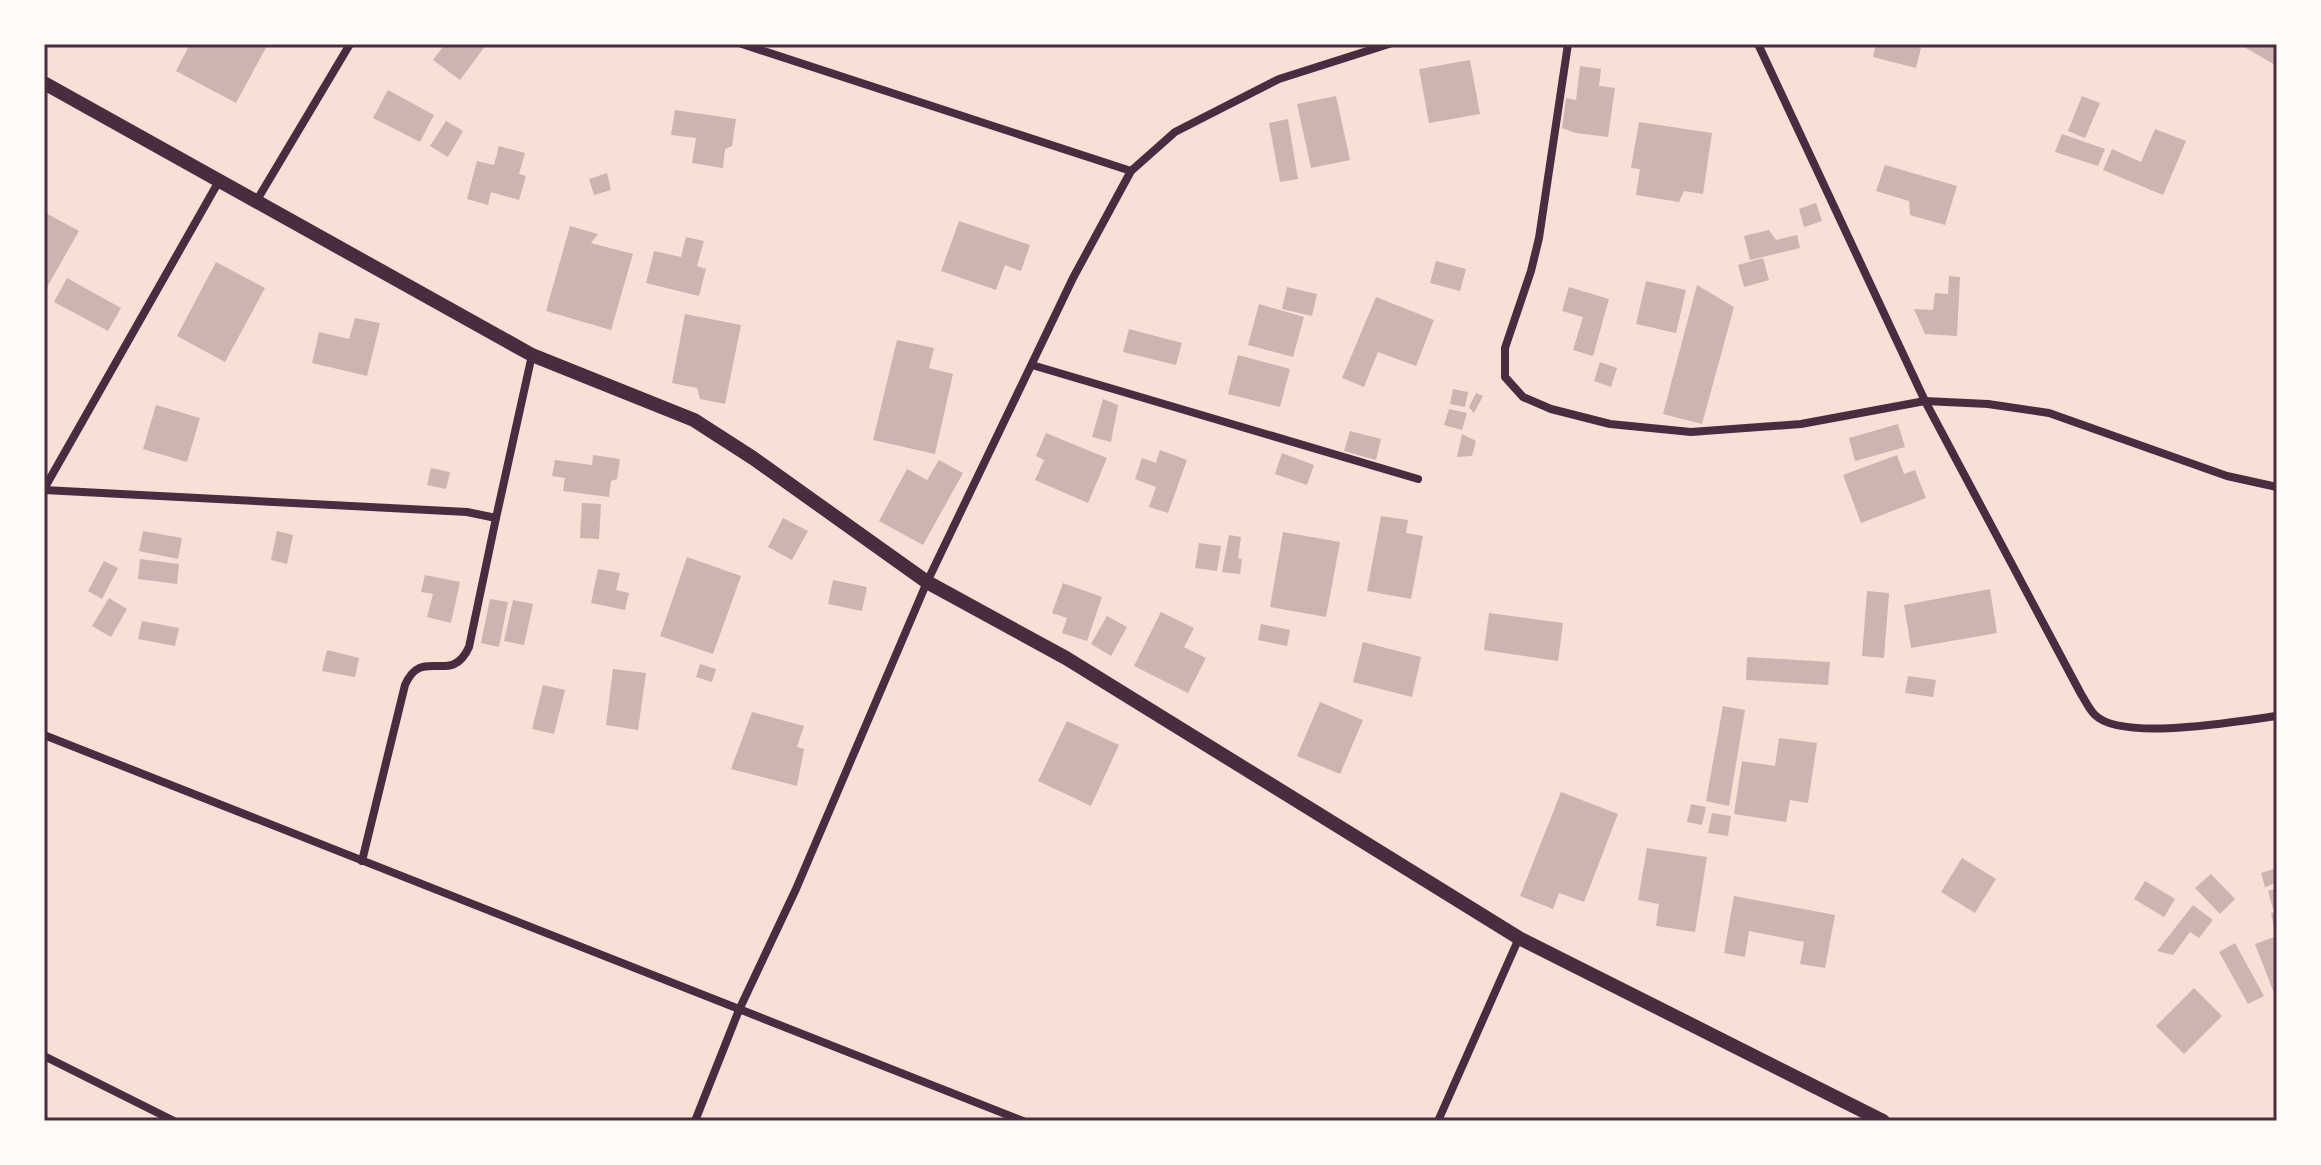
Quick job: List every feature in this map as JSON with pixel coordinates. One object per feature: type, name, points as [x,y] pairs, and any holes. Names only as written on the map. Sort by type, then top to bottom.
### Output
[{"type":"street","points":[[257,200],[350,44]]},
{"type":"street","points":[[742,44],[1131,171]]},
{"type":"street","points":[[695,1121],[739,1010],[796,889],[927,582],[1073,278],[1131,171],[1175,132],[1279,79],[1389,44]]},
{"type":"street","points":[[1568,44],[1539,238],[1505,348],[1505,377],[1523,397],[1551,409],[1610,424],[1691,432],[1801,424],[1925,401],[1988,404],[2049,413],[2227,476],[2277,487]]},
{"type":"street","points":[[1758,44],[1925,401],[2081,694],[2096,716],[2115,725],[2145,729],[2277,716]]},
{"type":"street","points":[[44,83],[532,355],[694,420],[753,458],[927,582],[1066,658],[1519,938],[1883,1121]]},
{"type":"street","points":[[219,181],[44,490],[467,512],[496,518]]},
{"type":"street","points":[[362,861],[410,674],[421,666],[452,666],[463,660],[469,647],[532,355]]},
{"type":"street","points":[[1032,365],[1418,479]]},
{"type":"street","points":[[44,735],[1023,1121]]},
{"type":"street","points":[[1438,1121],[1519,938]]},
{"type":"street","points":[[44,1056],[174,1121]]},
{"type":"building","points":[[190,44],[268,44],[236,103],[176,71]]},
{"type":"building","points":[[445,44],[486,45],[460,80],[433,60]]},
{"type":"building","points":[[1876,44],[1922,44],[1916,68],[1873,57]]},
{"type":"building","points":[[2249,44],[2277,44],[2277,66],[2246,48]]},
{"type":"building","points":[[1470,60],[1480,114],[1429,123],[1419,69]]},
{"type":"building","points":[[1580,66],[1601,69],[1599,86],[1615,88],[1608,137],[1562,128],[1566,98],[1576,100]]},
{"type":"building","points":[[388,90],[434,115],[420,142],[373,118]]},
{"type":"building","points":[[1336,96],[1350,160],[1311,168],[1297,104]]},
{"type":"building","points":[[2082,96],[2100,103],[2085,138],[2068,131]]},
{"type":"building","points":[[675,110],[736,119],[732,146],[725,149],[723,168],[692,163],[696,138],[671,135]]},
{"type":"building","points":[[1288,119],[1298,179],[1280,182],[1269,123]]},
{"type":"building","points":[[446,121],[463,131],[448,157],[430,146]]},
{"type":"building","points":[[1639,122],[1712,133],[1703,194],[1684,191],[1679,202],[1636,195],[1640,169],[1631,168]]},
{"type":"building","points":[[2155,129],[2186,141],[2163,195],[2103,170],[2112,149],[2141,162]]},
{"type":"building","points":[[2062,134],[2105,149],[2098,166],[2055,152]]},
{"type":"building","points":[[499,146],[525,153],[519,174],[526,176],[519,200],[491,192],[488,205],[467,199],[477,161],[494,165]]},
{"type":"building","points":[[1885,165],[1957,186],[1945,225],[1910,215],[1909,201],[1876,191]]},
{"type":"building","points":[[607,173],[611,190],[594,195],[589,179]]},
{"type":"building","points":[[1816,203],[1822,221],[1804,227],[1799,209]]},
{"type":"building","points":[[44,212],[79,231],[46,289],[44,287]]},
{"type":"building","points":[[959,221],[1030,245],[1021,271],[1005,265],[996,290],[941,271]]},
{"type":"building","points":[[570,226],[598,234],[591,243],[633,254],[611,330],[546,311]]},
{"type":"building","points":[[1769,230],[1776,240],[1797,235],[1800,248],[1750,260],[1744,236]]},
{"type":"building","points":[[686,237],[704,241],[697,266],[706,269],[699,296],[646,283],[654,251],[681,257]]},
{"type":"building","points":[[1763,258],[1769,280],[1744,287],[1738,265]]},
{"type":"building","points":[[1436,261],[1466,269],[1460,291],[1430,283]]},
{"type":"building","points":[[216,262],[265,288],[225,362],[177,336]]},
{"type":"building","points":[[1949,276],[1960,277],[1957,336],[1925,334],[1914,309],[1933,310],[1935,293],[1948,294]]},
{"type":"building","points":[[67,278],[121,308],[108,331],[54,302]]},
{"type":"building","points":[[1646,281],[1686,290],[1676,333],[1636,324]]},
{"type":"building","points":[[1697,285],[1734,307],[1702,424],[1663,414]]},
{"type":"building","points":[[1287,287],[1317,294],[1312,316],[1282,309]]},
{"type":"building","points":[[1569,287],[1609,299],[1593,356],[1573,350],[1583,317],[1562,311]]},
{"type":"building","points":[[1376,297],[1434,320],[1416,366],[1378,352],[1364,387],[1342,378]]},
{"type":"building","points":[[1259,304],[1304,317],[1293,357],[1248,345]]},
{"type":"building","points":[[685,314],[741,325],[725,404],[700,399],[697,388],[672,383]]},
{"type":"building","points":[[355,318],[380,323],[367,376],[312,363],[319,332],[349,339]]},
{"type":"building","points":[[1129,329],[1182,343],[1176,365],[1123,352]]},
{"type":"building","points":[[897,340],[934,348],[929,368],[953,374],[935,454],[873,440]]},
{"type":"building","points":[[1238,355],[1290,369],[1280,407],[1228,394]]},
{"type":"building","points":[[1600,362],[1617,368],[1611,387],[1594,381]]},
{"type":"building","points":[[1453,389],[1468,392],[1465,407],[1450,404]]},
{"type":"building","points":[[1476,393],[1483,396],[1474,413],[1469,407]]},
{"type":"building","points":[[1103,399],[1118,405],[1111,442],[1092,437]]},
{"type":"building","points":[[156,405],[200,418],[187,462],[143,449]]},
{"type":"building","points":[[1449,409],[1467,413],[1462,430],[1444,425]]},
{"type":"building","points":[[1898,424],[1905,447],[1855,461],[1849,438]]},
{"type":"building","points":[[1350,431],[1381,439],[1376,460],[1344,451]]},
{"type":"building","points":[[1046,433],[1107,458],[1088,503],[1035,480],[1044,460],[1036,456]]},
{"type":"building","points":[[1462,434],[1476,441],[1472,456],[1457,457]]},
{"type":"building","points":[[1160,450],[1187,460],[1168,513],[1149,507],[1156,487],[1135,479],[1142,458],[1156,463]]},
{"type":"building","points":[[1282,453],[1314,465],[1307,485],[1275,474]]},
{"type":"building","points":[[593,455],[620,459],[617,479],[611,481],[609,497],[563,491],[565,478],[552,476],[555,460],[592,465]]},
{"type":"building","points":[[1897,455],[1904,474],[1915,470],[1926,498],[1861,523],[1843,475]]},
{"type":"building","points":[[939,460],[963,473],[923,545],[879,521],[907,469],[927,480]]},
{"type":"building","points":[[431,468],[450,472],[446,489],[427,485]]},
{"type":"building","points":[[582,503],[601,504],[599,539],[580,538]]},
{"type":"building","points":[[1381,516],[1408,520],[1406,533],[1423,536],[1411,599],[1367,591]]},
{"type":"building","points":[[783,518],[808,531],[792,560],[768,547]]},
{"type":"building","points":[[143,531],[182,538],[178,559],[139,551]]},
{"type":"building","points":[[277,531],[293,535],[287,564],[271,560]]},
{"type":"building","points":[[1283,532],[1340,542],[1326,617],[1270,607]]},
{"type":"building","points":[[1229,535],[1241,537],[1238,558],[1242,559],[1240,574],[1222,572]]},
{"type":"building","points":[[1199,543],[1221,546],[1217,571],[1195,568]]},
{"type":"building","points":[[687,557],[741,576],[713,654],[660,636]]},
{"type":"building","points":[[140,559],[179,564],[177,584],[138,579]]},
{"type":"building","points":[[104,561],[118,568],[102,599],[88,591]]},
{"type":"building","points":[[598,569],[620,573],[616,590],[629,593],[625,610],[591,603]]},
{"type":"building","points":[[425,575],[460,582],[451,623],[427,617],[433,594],[421,592]]},
{"type":"building","points":[[833,580],[867,587],[862,611],[828,604]]},
{"type":"building","points":[[1063,583],[1102,597],[1087,641],[1062,633],[1067,618],[1052,613]]},
{"type":"building","points":[[1990,589],[1997,633],[1911,648],[1904,605]]},
{"type":"building","points":[[1867,591],[1889,593],[1884,658],[1862,656]]},
{"type":"building","points":[[109,598],[127,609],[111,637],[92,626]]},
{"type":"building","points":[[490,599],[508,602],[499,647],[481,643]]},
{"type":"building","points":[[513,600],[533,604],[524,645],[504,641]]},
{"type":"building","points":[[1161,612],[1194,628],[1184,647],[1206,658],[1188,693],[1134,666]]},
{"type":"building","points":[[1489,613],[1563,623],[1558,661],[1484,650]]},
{"type":"building","points":[[1107,616],[1127,627],[1111,656],[1091,644]]},
{"type":"building","points":[[142,621],[179,628],[175,646],[138,639]]},
{"type":"building","points":[[1261,624],[1290,630],[1287,646],[1258,640]]},
{"type":"building","points":[[1363,642],[1421,657],[1412,697],[1353,682]]},
{"type":"building","points":[[327,650],[359,658],[355,677],[322,671]]},
{"type":"building","points":[[1747,657],[1830,662],[1828,685],[1746,680]]},
{"type":"building","points":[[700,664],[716,669],[712,682],[696,677]]},
{"type":"building","points":[[613,669],[646,673],[638,730],[606,725]]},
{"type":"building","points":[[1908,676],[1936,680],[1933,697],[1905,693]]},
{"type":"building","points":[[543,685],[565,690],[554,734],[532,729]]},
{"type":"building","points":[[1320,702],[1363,720],[1340,774],[1297,756]]},
{"type":"building","points":[[1723,706],[1745,710],[1729,806],[1706,801]]},
{"type":"building","points":[[752,712],[804,726],[797,747],[804,749],[797,786],[731,769]]},
{"type":"building","points":[[1067,721],[1119,745],[1091,806],[1038,781]]},
{"type":"building","points":[[1779,738],[1817,743],[1808,803],[1790,800],[1786,822],[1734,814],[1742,761],[1775,766]]},
{"type":"building","points":[[1561,792],[1618,814],[1584,902],[1559,893],[1553,909],[1520,896]]},
{"type":"building","points":[[1691,804],[1706,807],[1702,825],[1687,822]]},
{"type":"building","points":[[1712,813],[1731,816],[1728,836],[1708,833]]},
{"type":"building","points":[[1647,848],[1707,857],[1695,932],[1656,926],[1659,904],[1638,900]]},
{"type":"building","points":[[1962,858],[1996,879],[1975,913],[1941,892]]},
{"type":"building","points":[[2277,868],[2277,883],[2265,887],[2261,873]]},
{"type":"building","points":[[2211,874],[2235,899],[2220,914],[2195,888]]},
{"type":"building","points":[[2145,881],[2175,899],[2164,917],[2134,899]]},
{"type":"building","points":[[2277,888],[2277,908],[2273,909],[2268,891]]},
{"type":"building","points":[[1734,896],[1835,915],[1825,968],[1800,964],[1804,942],[1749,931],[1745,957],[1724,953]]},
{"type":"building","points":[[2193,905],[2213,920],[2199,938],[2190,932],[2173,955],[2157,951]]},
{"type":"building","points":[[2277,912],[2277,928],[2274,929],[2271,913]]},
{"type":"building","points":[[2277,936],[2277,1001],[2255,944]]},
{"type":"building","points":[[2235,943],[2264,996],[2248,1004],[2219,952]]},
{"type":"building","points":[[2194,988],[2222,1016],[2184,1054],[2156,1026]]}]
